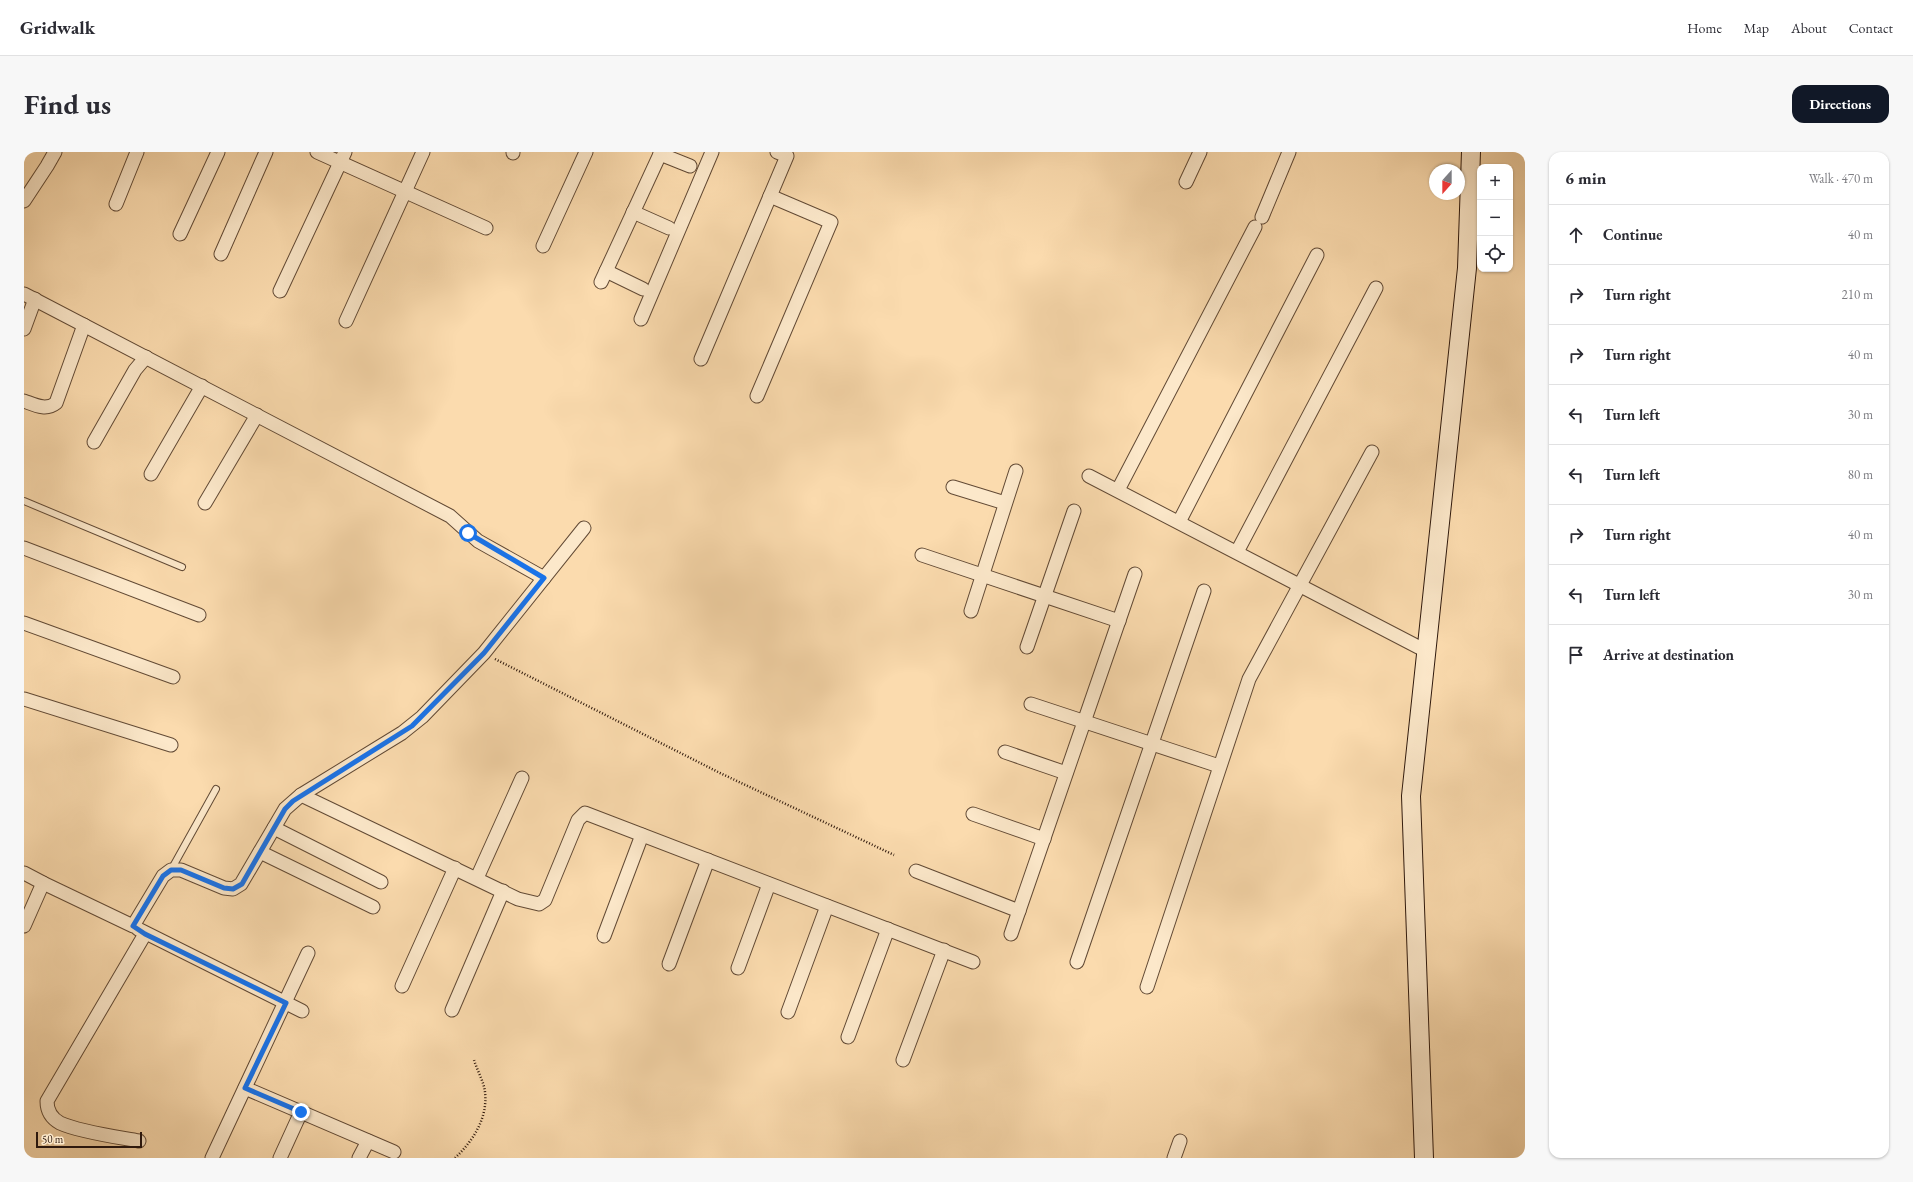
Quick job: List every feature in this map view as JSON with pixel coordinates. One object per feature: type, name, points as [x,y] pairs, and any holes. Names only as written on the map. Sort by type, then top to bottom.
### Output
[{"type":"street","points":[[24,201],[55,152]]},
{"type":"street","points":[[116,204],[137,152]]},
{"type":"street","points":[[180,234],[218,152]]},
{"type":"street","points":[[221,254],[266,152]]},
{"type":"street","points":[[317,152],[343,157],[405,191],[486,228]]},
{"type":"street","points":[[346,321],[423,152]]},
{"type":"street","points":[[543,246],[586,152]]},
{"type":"street","points":[[641,319],[712,152]]},
{"type":"street","points":[[701,359],[787,156],[777,152]]},
{"type":"street","points":[[1186,182],[1200,152]]},
{"type":"street","points":[[1118,490],[1259,222],[1289,152]]},
{"type":"street","points":[[1424,1158],[1411,796],[1467,268],[1471,152]]},
{"type":"street","points":[[643,289],[603,277],[661,153],[690,166]]},
{"type":"street","points":[[280,291],[343,157]]},
{"type":"street","points":[[757,396],[831,222],[770,196]]},
{"type":"street","points":[[633,212],[668,228]]},
{"type":"street","points":[[1179,522],[1317,255]]},
{"type":"street","points":[[1237,552],[1376,288]]},
{"type":"street","points":[[24,329],[29,297],[450,516],[478,541],[544,578]]},
{"type":"street","points":[[24,401],[46,407],[51,407],[56,403],[84,325]]},
{"type":"street","points":[[94,442],[135,370],[146,357]]},
{"type":"street","points":[[151,474],[202,386]]},
{"type":"street","points":[[205,503],[257,415]]},
{"type":"street","points":[[1147,987],[1249,679],[1372,452]]},
{"type":"street","points":[[971,611],[1016,471]]},
{"type":"street","points":[[1089,476],[1426,651]]},
{"type":"street","points":[[953,487],[1005,503]]},
{"type":"street","points":[[1027,647],[1074,511]]},
{"type":"street","points":[[133,926],[163,876],[171,870],[181,870],[224,888],[233,889],[242,884],[285,809],[301,795],[412,726],[484,653],[584,528]]},
{"type":"street","points":[[24,548],[199,615]]},
{"type":"street","points":[[922,555],[1119,621]]},
{"type":"street","points":[[1010,934],[1135,574]]},
{"type":"street","points":[[1077,962],[1204,590]]},
{"type":"street","points":[[24,624],[173,677]]},
{"type":"street","points":[[24,699],[171,745]]},
{"type":"street","points":[[1031,704],[1219,766]]},
{"type":"street","points":[[1005,752],[1066,772]]},
{"type":"street","points":[[477,878],[522,778]]},
{"type":"street","points":[[301,795],[477,878],[518,899],[539,904],[545,900],[578,820],[585,813],[973,962]]},
{"type":"street","points":[[973,814],[1044,839]]},
{"type":"street","points":[[274,828],[381,882]]},
{"type":"street","points":[[604,936],[642,835]]},
{"type":"street","points":[[260,852],[373,907]]},
{"type":"street","points":[[669,964],[708,860]]},
{"type":"street","points":[[402,986],[455,868]]},
{"type":"street","points":[[916,871],[1019,911]]},
{"type":"street","points":[[24,873],[302,1011]]},
{"type":"street","points":[[24,926],[43,883]]},
{"type":"street","points":[[738,968],[769,884]]},
{"type":"street","points":[[452,1010],[503,891]]},
{"type":"street","points":[[788,1012],[827,906]]},
{"type":"street","points":[[848,1036],[888,929]]},
{"type":"street","points":[[139,1141],[95,1133],[60,1123],[47,1109],[47,1101],[145,934]]},
{"type":"street","points":[[903,1060],[944,950]]},
{"type":"street","points":[[212,1158],[286,1003],[308,953]]},
{"type":"street","points":[[245,1088],[394,1152]]},
{"type":"street","points":[[280,1158],[301,1112]]},
{"type":"street","points":[[359,1158],[368,1141]]},
{"type":"street","points":[[1174,1158],[1180,1141]]},
{"type":"lane","points":[[24,501],[182,567]]},
{"type":"lane","points":[[171,870],[216,789]]},
{"type":"path","points":[[484,653],[720,773],[894,855]]},
{"type":"path","points":[[455,1158],[472,1140],[483,1117],[485,1092],[474,1060]]},
{"type":"route","points":[[301,1112],[245,1088],[286,1003],[145,934],[133,926],[163,876],[171,870],[181,870],[224,888],[233,889],[242,884],[285,809],[293,801],[412,726],[484,653],[544,578],[478,541],[468,533]]}]
